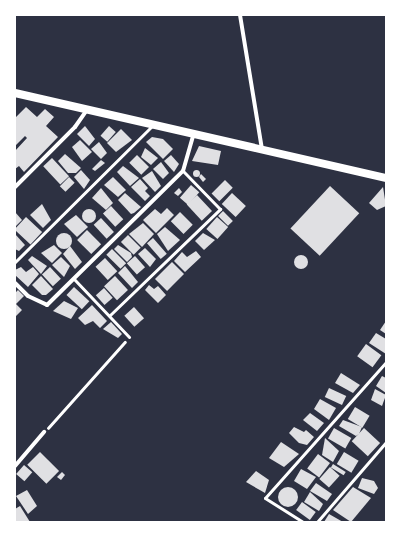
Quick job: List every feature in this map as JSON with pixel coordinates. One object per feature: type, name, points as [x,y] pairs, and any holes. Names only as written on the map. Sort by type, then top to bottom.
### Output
[{"type":"main road","points":[[15,93],[152,126],[386,178]]},
{"type":"street","points":[[240,15],[262,150]]},
{"type":"street","points":[[15,187],[75,127],[86,110]]},
{"type":"street","points":[[15,283],[28,296],[47,305],[183,171],[193,135]]},
{"type":"street","points":[[15,466],[44,432]]},
{"type":"lane","points":[[15,262],[152,126]]},
{"type":"lane","points":[[110,315],[220,209],[183,171]]},
{"type":"lane","points":[[74,278],[129,337]]},
{"type":"lane","points":[[303,522],[265,498],[386,362]]},
{"type":"lane","points":[[317,522],[386,442]]},
{"type":"path","points":[[44,432],[129,337]]},
{"type":"building","points":[[26,107],[37,117],[45,109],[54,117],[46,126],[58,137],[24,172],[19,166],[15,169],[15,151],[27,138],[25,136],[15,146],[15,118]]},
{"type":"building","points":[[85,126],[95,139],[89,146],[77,134]]},
{"type":"building","points":[[109,126],[116,132],[107,142],[100,136]]},
{"type":"building","points":[[121,129],[132,140],[116,152],[107,143]]},
{"type":"building","points":[[152,137],[163,139],[173,149],[163,159],[146,142]]},
{"type":"building","points":[[80,140],[92,152],[82,161],[72,147]]},
{"type":"building","points":[[99,142],[107,153],[101,159],[91,149]]},
{"type":"building","points":[[199,146],[221,151],[218,165],[192,161]]},
{"type":"building","points":[[145,148],[158,158],[151,165],[141,157]]},
{"type":"building","points":[[65,154],[81,168],[76,173],[68,173],[58,161]]},
{"type":"building","points":[[137,155],[149,167],[141,175],[129,163]]},
{"type":"building","points":[[171,155],[179,164],[174,172],[164,161]]},
{"type":"building","points":[[52,158],[69,176],[60,184],[43,166]]},
{"type":"building","points":[[101,160],[105,163],[95,171],[92,169]]},
{"type":"building","points":[[161,162],[169,173],[163,179],[153,169]]},
{"type":"building","points":[[123,166],[139,178],[130,186],[117,172]]},
{"type":"building","points":[[196,169],[199,170],[199,176],[196,177],[193,176],[192,173],[193,170]]},
{"type":"building","points":[[81,170],[90,180],[84,189],[74,177]]},
{"type":"building","points":[[152,171],[161,186],[155,192],[142,178]]},
{"type":"building","points":[[201,174],[206,179],[203,182],[199,177]]},
{"type":"building","points":[[69,177],[75,183],[65,192],[60,186]]},
{"type":"building","points":[[113,177],[126,190],[118,197],[104,185]]},
{"type":"building","points":[[140,179],[148,188],[145,191],[150,196],[145,201],[131,187]]},
{"type":"building","points":[[225,180],[233,188],[219,201],[212,193]]},
{"type":"building","points":[[191,185],[199,192],[188,205],[180,198]]},
{"type":"building","points":[[330,186],[359,213],[320,256],[290,228]]},
{"type":"building","points":[[383,187],[386,206],[377,210],[369,203]]},
{"type":"building","points":[[101,188],[113,203],[106,210],[92,198]]},
{"type":"building","points":[[179,188],[182,192],[178,196],[174,193]]},
{"type":"building","points":[[125,193],[141,207],[134,213],[131,214],[118,200]]},
{"type":"building","points":[[232,193],[246,206],[236,217],[222,204]]},
{"type":"building","points":[[197,195],[212,211],[202,221],[187,205]]},
{"type":"building","points":[[42,204],[51,220],[43,228],[30,215]]},
{"type":"building","points":[[111,206],[123,219],[115,227],[103,214]]},
{"type":"building","points":[[167,208],[174,215],[156,233],[143,220],[155,209],[161,214]]},
{"type":"building","points":[[86,209],[92,209],[96,213],[96,219],[92,223],[86,223],[82,219],[82,213]]},
{"type":"building","points":[[223,211],[233,221],[228,226],[218,216]]},
{"type":"building","points":[[15,212],[22,220],[15,227]]},
{"type":"building","points":[[180,212],[193,225],[184,234],[171,221]]},
{"type":"building","points":[[76,215],[88,227],[77,237],[64,224]]},
{"type":"building","points":[[26,217],[42,232],[30,244],[15,230]]},
{"type":"building","points":[[217,217],[228,227],[217,239],[206,229]]},
{"type":"building","points":[[101,218],[114,232],[107,239],[94,225]]},
{"type":"building","points":[[143,223],[154,234],[142,247],[129,234]]},
{"type":"building","points":[[165,227],[180,240],[168,251],[157,234]]},
{"type":"building","points":[[87,230],[101,244],[91,254],[77,240]]},
{"type":"building","points":[[64,233],[70,235],[72,241],[70,247],[64,249],[58,247],[56,241],[58,235]]},
{"type":"building","points":[[203,233],[215,240],[204,250],[195,241]]},
{"type":"building","points":[[15,234],[25,245],[19,251],[15,249]]},
{"type":"building","points":[[128,235],[141,248],[134,255],[121,242]]},
{"type":"building","points":[[153,238],[167,254],[161,259],[147,243]]},
{"type":"building","points":[[54,245],[62,253],[52,263],[41,253]]},
{"type":"building","points":[[118,245],[131,253],[132,257],[127,262],[114,249]]},
{"type":"building","points":[[70,246],[82,262],[75,269],[63,254]]},
{"type":"building","points":[[145,248],[156,259],[150,267],[138,254]]},
{"type":"building","points":[[112,249],[126,263],[120,269],[106,255]]},
{"type":"building","points":[[196,251],[201,257],[185,272],[174,261],[182,252],[187,257]]},
{"type":"building","points":[[298,255],[304,255],[308,259],[308,265],[304,269],[298,269],[294,265],[294,259]]},
{"type":"building","points":[[32,256],[47,266],[41,274],[28,260]]},
{"type":"building","points":[[135,256],[145,267],[137,275],[127,263]]},
{"type":"building","points":[[61,257],[70,266],[64,277],[52,265]]},
{"type":"building","points":[[105,258],[117,271],[108,280],[95,267]]},
{"type":"building","points":[[172,262],[184,274],[167,291],[155,279]]},
{"type":"building","points":[[125,266],[138,282],[132,288],[118,273]]},
{"type":"building","points":[[21,267],[26,272],[33,267],[39,274],[28,287],[15,275],[15,270]]},
{"type":"building","points":[[50,267],[61,279],[53,286],[42,275]]},
{"type":"building","points":[[41,276],[53,289],[46,295],[42,295],[32,285]]},
{"type":"building","points":[[115,276],[128,290],[117,300],[104,286]]},
{"type":"building","points":[[149,285],[154,289],[158,286],[166,295],[158,303],[145,290]]},
{"type":"building","points":[[74,287],[89,301],[82,309],[66,295]]},
{"type":"building","points":[[104,288],[113,298],[105,305],[96,295]]},
{"type":"building","points":[[18,290],[24,296],[16,304],[22,310],[15,317],[15,293]]},
{"type":"building","points":[[64,301],[78,308],[71,319],[53,311]]},
{"type":"building","points":[[92,305],[107,321],[100,328],[93,321],[85,325],[78,318]]},
{"type":"building","points":[[134,307],[144,318],[134,327],[124,316]]},
{"type":"building","points":[[386,321],[386,334],[380,330]]},
{"type":"building","points":[[111,322],[122,334],[118,338],[103,329]]},
{"type":"building","points":[[376,333],[386,339],[386,354],[369,343]]},
{"type":"building","points":[[366,344],[381,355],[373,367],[357,356]]},
{"type":"building","points":[[341,373],[360,385],[353,393],[335,383]]},
{"type":"building","points":[[382,376],[386,378],[386,393],[376,386]]},
{"type":"building","points":[[329,388],[346,396],[342,405],[325,397]]},
{"type":"building","points":[[375,389],[386,395],[382,406],[371,400]]},
{"type":"building","points":[[320,399],[336,408],[329,420],[314,409]]},
{"type":"building","points":[[355,407],[370,416],[362,428],[348,419]]},
{"type":"building","points":[[310,413],[324,423],[317,431],[303,420]]},
{"type":"building","points":[[343,420],[362,427],[359,434],[356,436],[339,426]]},
{"type":"building","points":[[294,427],[304,432],[306,430],[314,437],[307,445],[299,443],[289,433]]},
{"type":"building","points":[[334,428],[351,438],[345,448],[328,438]]},
{"type":"building","points":[[364,428],[380,443],[368,456],[352,441]]},
{"type":"building","points":[[325,438],[339,451],[333,462],[322,455]]},
{"type":"building","points":[[281,442],[299,454],[284,467],[269,458]]},
{"type":"building","points":[[40,452],[59,471],[46,484],[27,465]]},
{"type":"building","points":[[344,452],[359,461],[351,473],[337,464]]},
{"type":"building","points":[[318,454],[330,463],[319,477],[307,468]]},
{"type":"building","points":[[333,464],[346,472],[344,475],[331,467]]},
{"type":"building","points":[[24,465],[32,472],[24,481],[16,474]]},
{"type":"building","points":[[330,467],[340,476],[329,488],[319,479]]},
{"type":"building","points":[[301,469],[316,477],[307,489],[294,481]]},
{"type":"building","points":[[256,471],[269,480],[265,493],[246,482]]},
{"type":"building","points":[[62,472],[65,475],[61,480],[57,477]]},
{"type":"building","points":[[362,478],[374,481],[378,488],[374,494],[358,488]]},
{"type":"building","points":[[316,483],[332,494],[327,501],[310,491]]},
{"type":"building","points":[[288,487],[295,490],[298,497],[295,504],[288,507],[281,504],[278,497],[281,490]]},
{"type":"building","points":[[353,487],[371,498],[351,522],[333,510]]},
{"type":"building","points":[[27,490],[37,506],[28,514],[16,496]]},
{"type":"building","points":[[310,492],[323,504],[319,511],[304,502]]},
{"type":"building","points":[[302,502],[316,512],[310,520],[296,510]]},
{"type":"building","points":[[20,506],[30,522],[15,522],[15,509]]},
{"type":"building","points":[[329,514],[343,522],[324,522]]}]
